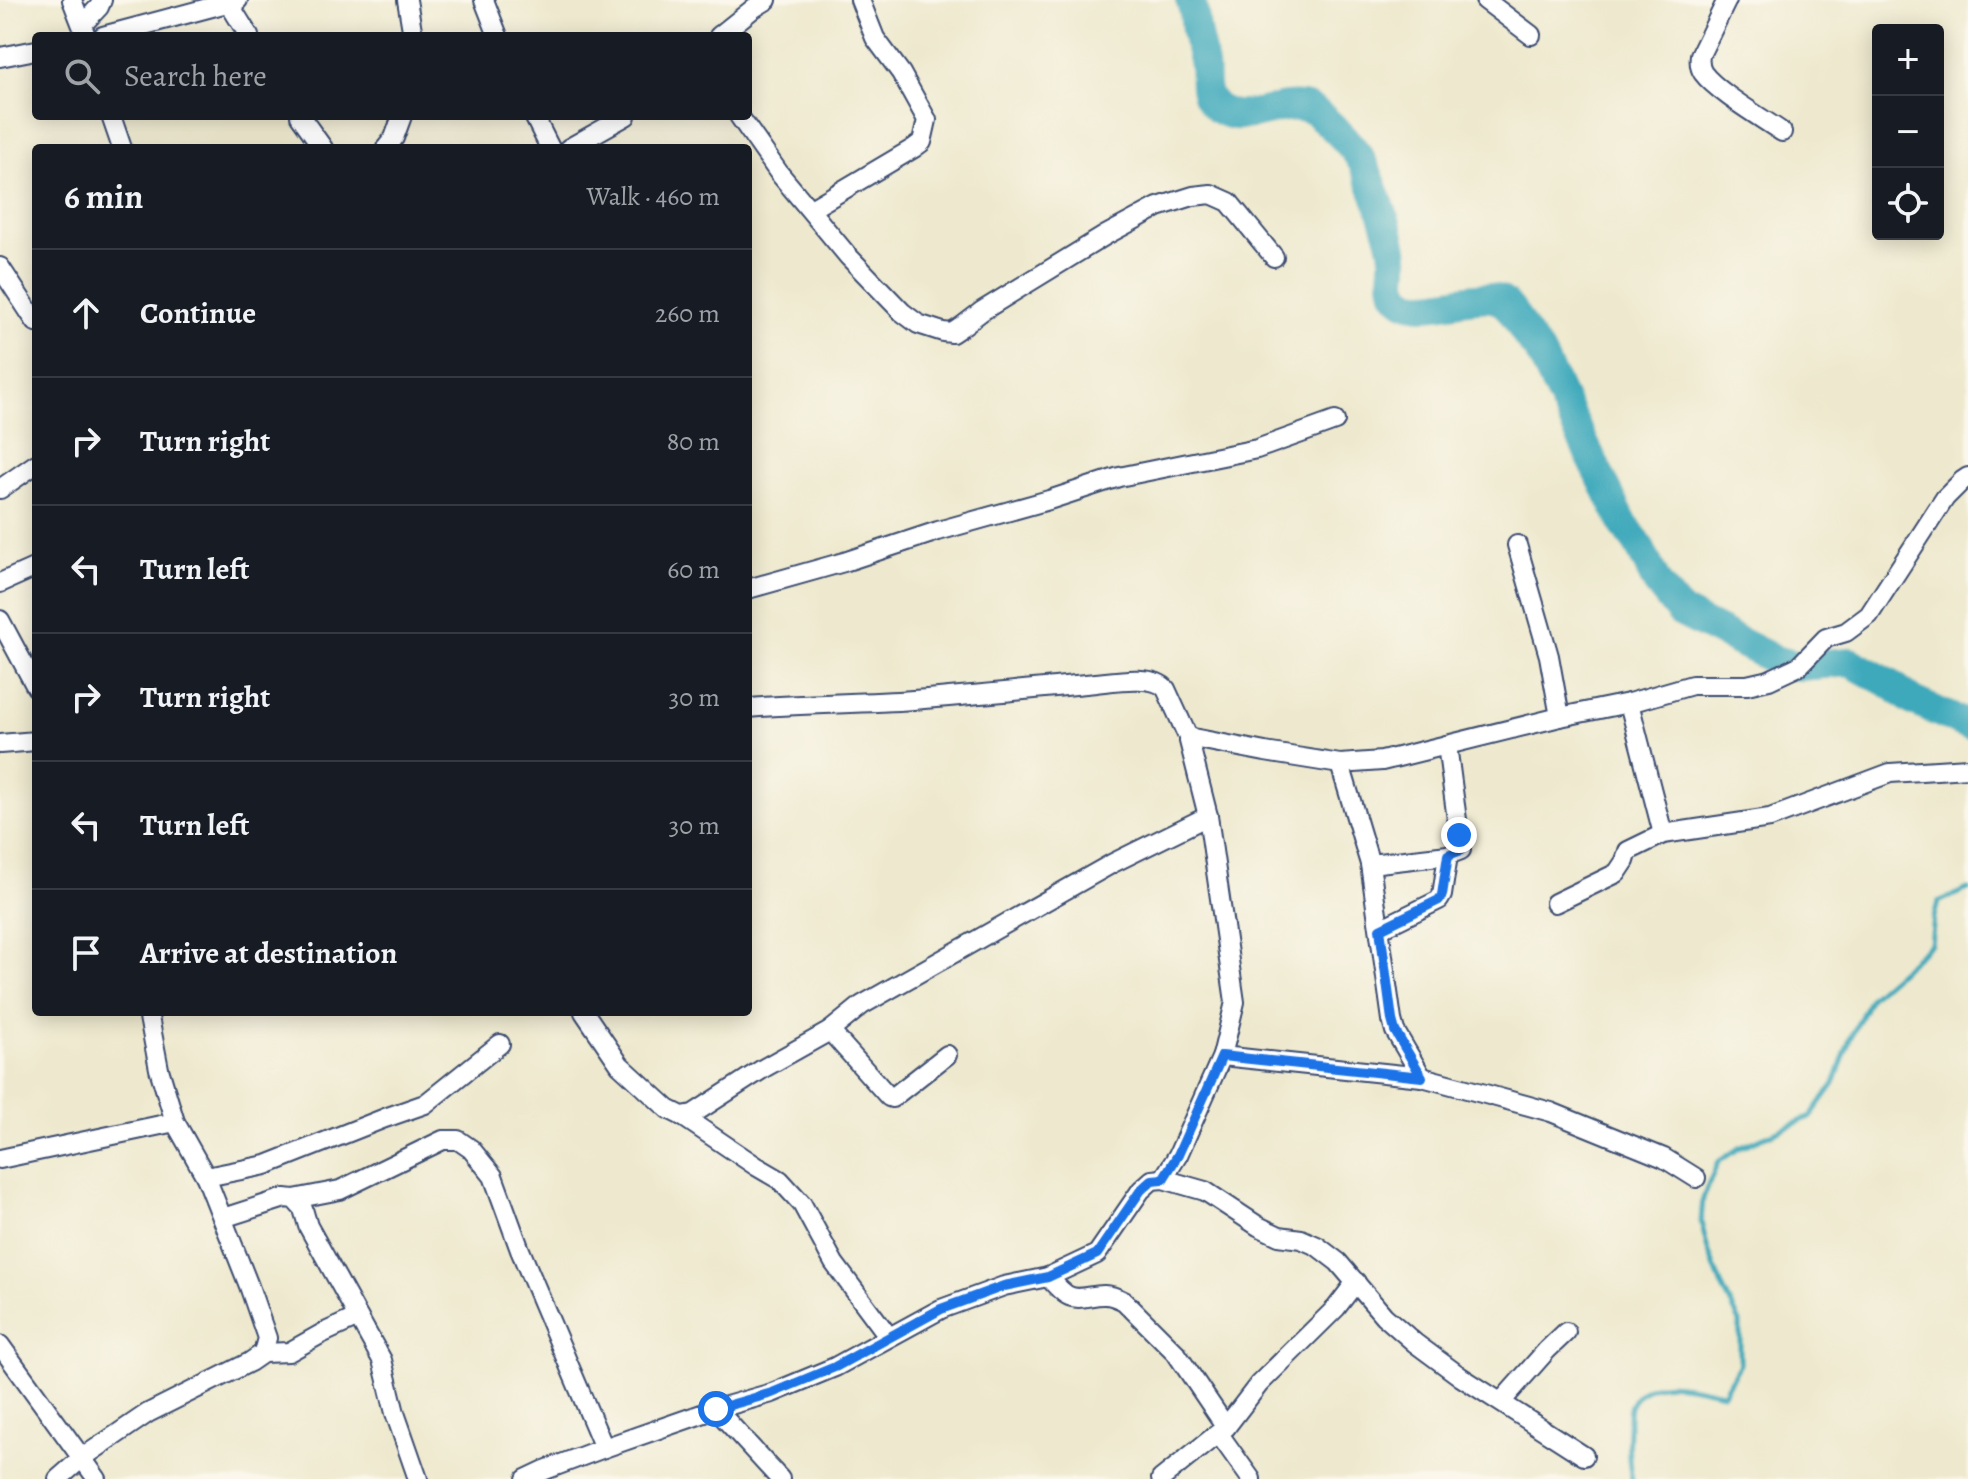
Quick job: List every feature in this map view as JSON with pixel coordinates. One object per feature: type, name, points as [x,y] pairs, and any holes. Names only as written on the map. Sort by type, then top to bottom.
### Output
[{"type":"street","points":[[72,0],[85,30]]},
{"type":"street","points":[[85,30],[102,0]]},
{"type":"street","points":[[407,0],[412,32]]},
{"type":"street","points":[[484,0],[496,32]]},
{"type":"street","points":[[724,32],[767,0]]},
{"type":"street","points":[[811,209],[914,148],[922,142],[926,132],[927,120],[901,73],[875,38],[860,0]]},
{"type":"street","points":[[1485,0],[1531,35]]},
{"type":"street","points":[[1727,0],[1700,55],[1699,64],[1704,75],[1721,90],[1782,132]]},
{"type":"street","points":[[118,32],[233,1],[247,32]]},
{"type":"street","points":[[0,57],[32,51]]},
{"type":"street","points":[[112,120],[121,144]]},
{"type":"street","points":[[303,120],[320,144]]},
{"type":"street","points":[[389,144],[401,120]]},
{"type":"street","points":[[536,120],[548,144]]},
{"type":"street","points":[[576,144],[619,120]]},
{"type":"street","points":[[742,120],[779,173],[848,256],[902,312],[918,324],[943,332],[952,333],[982,311],[1106,235],[1158,207],[1193,196],[1211,194],[1229,202],[1274,257]]},
{"type":"street","points":[[0,267],[32,316]]},
{"type":"street","points":[[752,588],[1119,477],[1257,449],[1335,421]]},
{"type":"street","points":[[0,489],[32,467]]},
{"type":"street","points":[[1188,737],[1340,764],[1382,761],[1629,703],[1692,685],[1747,685],[1769,680],[1799,666],[1826,638],[1846,632],[1869,615],[1945,498],[1968,477]]},
{"type":"street","points":[[1517,545],[1549,656],[1560,717]]},
{"type":"street","points":[[0,583],[32,569]]},
{"type":"street","points":[[0,620],[32,680]]},
{"type":"street","points":[[752,708],[912,700],[1103,682],[1154,680],[1162,684],[1188,737],[1208,816],[1235,1002],[1222,1056],[1178,1155],[1163,1179]]},
{"type":"street","points":[[1629,703],[1663,834]]},
{"type":"street","points":[[0,744],[32,741]]},
{"type":"street","points":[[1370,864],[1448,855],[1461,850],[1447,745]]},
{"type":"street","points":[[1340,764],[1370,864],[1392,1020],[1395,1031],[1422,1077]]},
{"type":"street","points":[[1555,903],[1612,877],[1622,866],[1628,851],[1663,834],[1770,818],[1890,773],[1968,768]]},
{"type":"street","points":[[682,1116],[693,1114],[764,1068],[830,1031],[862,1005],[972,942],[1113,863],[1208,816]]},
{"type":"street","points":[[1380,929],[1439,900],[1448,855]]},
{"type":"street","points":[[149,1016],[159,1069],[175,1122],[206,1177],[249,1286],[267,1338],[263,1353]]},
{"type":"street","points":[[587,1016],[620,1065],[668,1109],[780,1180],[802,1204],[834,1263],[889,1337]]},
{"type":"street","points":[[830,1031],[892,1098],[947,1055]]},
{"type":"street","points":[[206,1177],[266,1165],[425,1104],[500,1044]]},
{"type":"street","points":[[1222,1056],[1422,1077],[1551,1112],[1664,1158],[1696,1178]]},
{"type":"street","points":[[0,1159],[175,1122]]},
{"type":"street","points":[[223,1218],[285,1198],[340,1190],[443,1140],[458,1140],[471,1149],[493,1176],[520,1250],[604,1448]]},
{"type":"street","points":[[526,1479],[604,1448],[772,1393],[835,1367],[954,1305],[1004,1286],[1048,1277],[1097,1254],[1141,1190],[1152,1180],[1163,1179],[1205,1191],[1279,1236],[1301,1239],[1317,1246],[1338,1262],[1384,1316],[1415,1343],[1461,1377],[1584,1456]]},
{"type":"street","points":[[294,1199],[303,1209],[308,1226],[382,1360],[395,1413],[418,1479]]},
{"type":"street","points":[[1048,1277],[1071,1297],[1078,1299],[1103,1295],[1124,1301],[1176,1353],[1251,1479]]},
{"type":"street","points":[[1161,1479],[1223,1430],[1259,1384],[1336,1308],[1356,1282]]},
{"type":"street","points":[[58,1479],[82,1458],[148,1413],[263,1353],[289,1352],[358,1317]]},
{"type":"street","points":[[1501,1402],[1566,1332]]},
{"type":"street","points":[[0,1345],[97,1479]]},
{"type":"street","points":[[716,1409],[780,1479]]},
{"type":"waterway","points":[[1190,0],[1204,65],[1206,92],[1220,110],[1243,115],[1295,106],[1307,108],[1327,122],[1360,158],[1389,234],[1394,256],[1394,287],[1399,296],[1419,305],[1488,298],[1504,302],[1511,310],[1540,353],[1624,525],[1637,542],[1657,583],[1680,612],[1777,661],[1799,666],[1850,662],[1892,685],[1913,701],[1968,725]]},
{"type":"waterway","points":[[1632,1479],[1629,1413],[1638,1395],[1648,1388],[1673,1384],[1723,1393],[1740,1364],[1740,1322],[1721,1284],[1701,1222],[1703,1198],[1718,1162],[1739,1148],[1810,1117],[1834,1084],[1850,1039],[1871,996],[1931,944],[1938,902],[1968,889]]},
{"type":"route","points":[[716,1409],[772,1393],[835,1367],[941,1309],[1004,1286],[1048,1277],[1097,1254],[1141,1190],[1152,1180],[1163,1179],[1178,1155],[1222,1056],[1422,1077],[1395,1031],[1380,929],[1439,900],[1448,855],[1461,850],[1459,835]]}]
